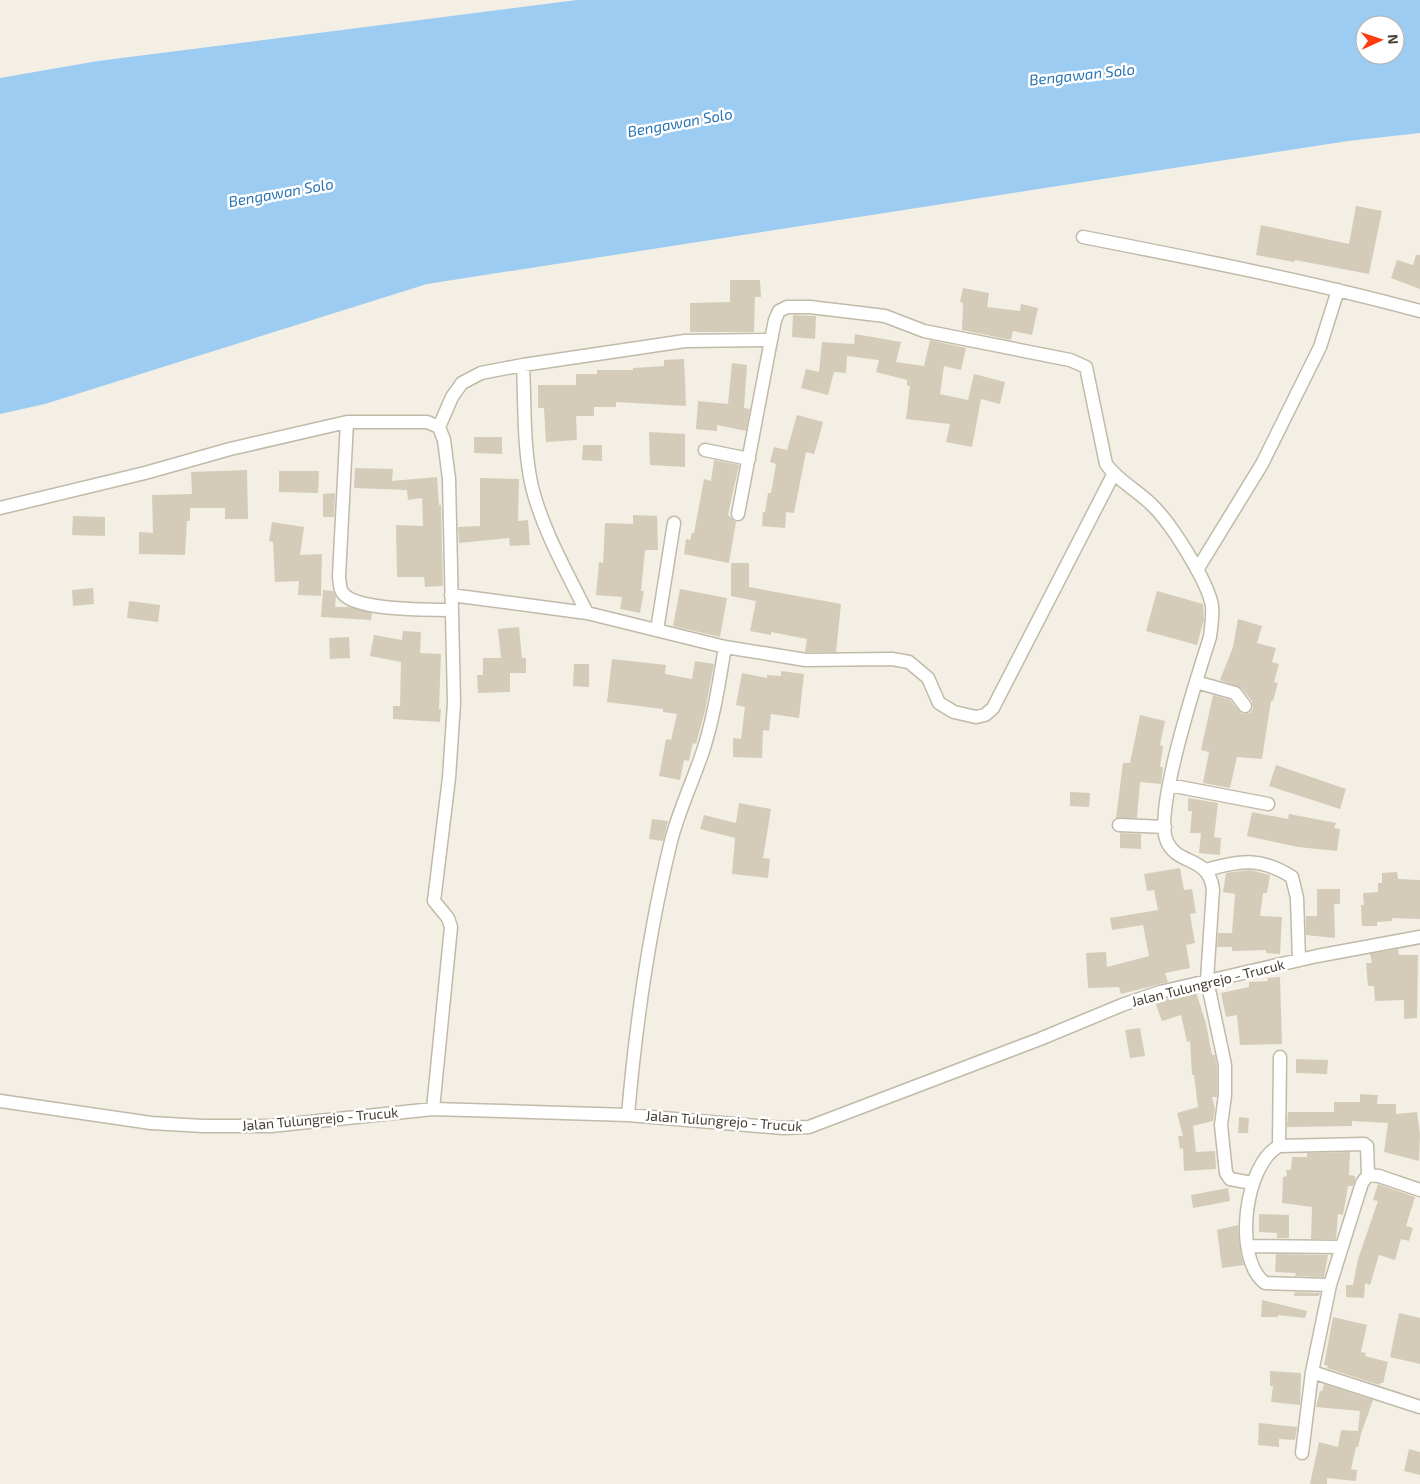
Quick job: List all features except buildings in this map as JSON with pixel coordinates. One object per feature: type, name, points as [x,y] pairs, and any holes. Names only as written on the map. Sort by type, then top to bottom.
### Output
[{"type":"street","points":[[1083,237],[1234,266],[1420,311]]},
{"type":"street","points":[[1197,570],[1262,464],[1320,347],[1338,290]]},
{"type":"street","points":[[738,514],[774,320],[779,311],[787,307],[810,307],[885,316],[924,331],[1080,362],[1086,367],[1106,464],[1113,475],[1154,506],[1197,570],[1207,591],[1213,619],[1169,785],[1165,827],[1166,839],[1172,849],[1183,858],[1206,870],[1211,877],[1213,890],[1207,980],[1225,1065],[1225,1095],[1221,1124],[1226,1173],[1235,1182],[1252,1183]]},
{"type":"street","points":[[433,1109],[452,927],[448,918],[434,901],[453,737],[448,464],[444,440],[439,427],[452,397],[462,383],[481,373],[523,364],[685,341],[771,340]]},
{"type":"street","points":[[523,364],[527,453],[532,487],[546,529],[587,614]]},
{"type":"street","points":[[0,508],[145,473],[230,449],[346,422],[427,422],[439,427]]},
{"type":"street","points":[[346,422],[339,576],[342,593],[356,601],[372,604],[406,609],[451,610]]},
{"type":"street","points":[[705,450],[749,459]]},
{"type":"street","points":[[451,595],[587,614],[725,647],[806,660],[892,659],[909,662],[928,678],[939,702],[954,712],[964,715],[985,715],[993,708],[1041,619],[1113,475]]},
{"type":"street","points":[[657,630],[674,523]]},
{"type":"street","points":[[628,1115],[638,1020],[649,944],[671,840],[680,809],[703,752],[712,718],[725,647]]},
{"type":"street","points":[[1196,682],[1235,693],[1245,706]]},
{"type":"street","points":[[1169,785],[1268,804]]},
{"type":"street","points":[[1119,825],[1165,827]]},
{"type":"street","points":[[1206,870],[1238,862],[1252,861],[1276,867],[1292,878],[1297,898],[1299,960]]},
{"type":"street","name":"Jalan Tulungrejo - Trucuk","points":[[0,1101],[151,1123],[203,1126],[271,1126],[433,1109],[628,1115],[783,1128],[809,1127],[1122,1005],[1207,980],[1420,937]]},
{"type":"street","points":[[1279,1146],[1280,1057]]},
{"type":"street","points":[[1302,1453],[1312,1372],[1330,1285],[1358,1192],[1368,1175],[1368,1151],[1367,1146],[1364,1144],[1279,1146],[1273,1149],[1264,1161],[1252,1183],[1247,1202],[1248,1246],[1254,1272],[1265,1283],[1330,1285]]},
{"type":"street","points":[[1368,1175],[1380,1176],[1420,1190]]},
{"type":"street","points":[[1248,1246],[1342,1247]]},
{"type":"street","points":[[1312,1372],[1420,1407]]},
{"type":"water","name":"Bengawan Solo","points":[[577,0],[1420,0],[1420,133],[1348,141],[427,284],[45,404],[0,414],[0,78],[98,61]]}]
